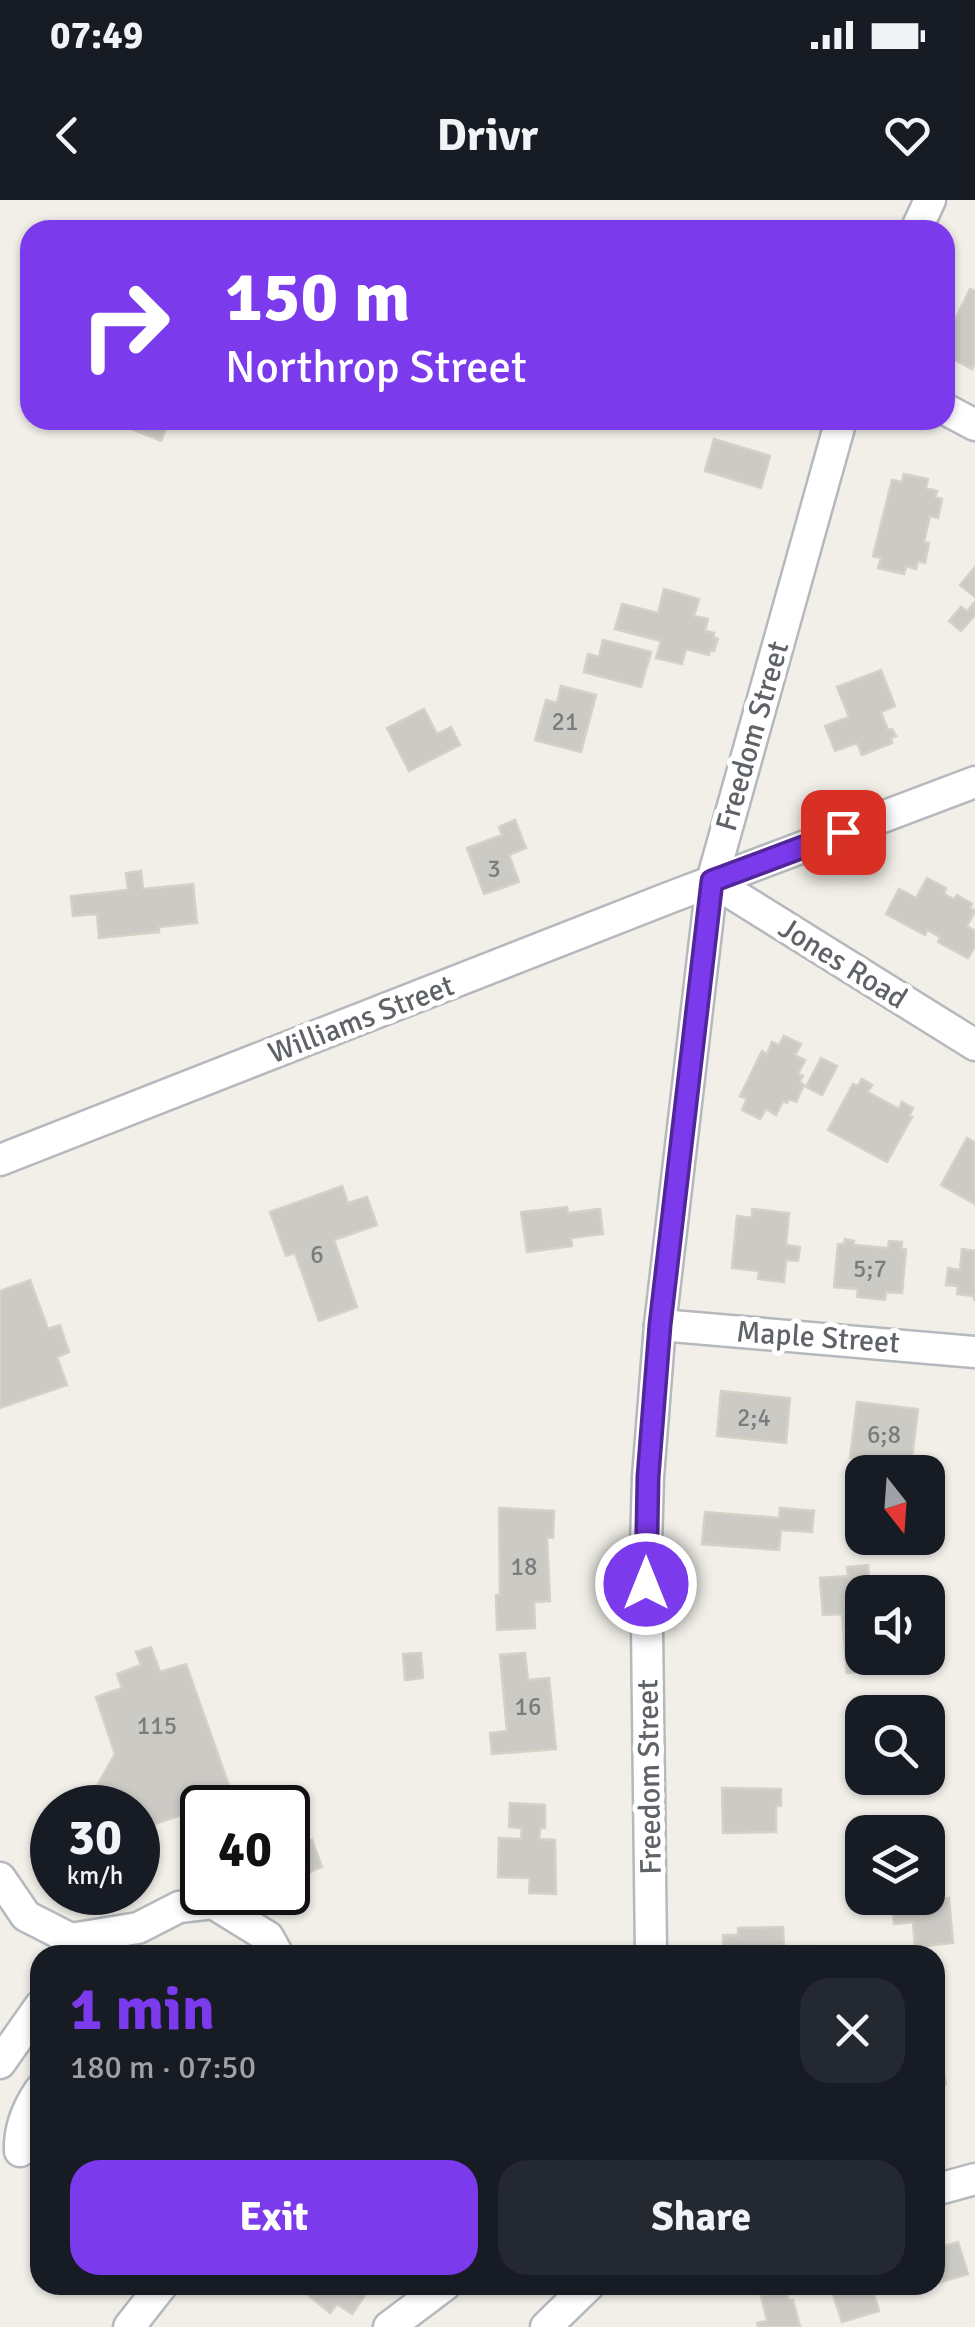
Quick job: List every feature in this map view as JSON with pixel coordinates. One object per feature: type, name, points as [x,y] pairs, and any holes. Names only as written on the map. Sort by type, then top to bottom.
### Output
[{"type":"street","name":"Freedom Street","points":[[651,1945],[646,1546],[660,1325],[712,881],[838,430]]},
{"type":"street","name":"Williams Street","points":[[5,1158],[975,782]]},
{"type":"street","name":"Jones Road","points":[[712,881],[975,1044]]},
{"type":"street","name":"Maple Street","points":[[660,1325],[975,1352]]},
{"type":"street","points":[[0,1878],[26,1916],[66,1945]]},
{"type":"street","points":[[76,1945],[150,1923],[178,1907],[213,1903],[238,1915],[268,1937],[272,1945]]},
{"type":"street","points":[[138,1945],[150,1923]]},
{"type":"street","points":[[0,2064],[30,2020]]},
{"type":"street","points":[[20,2152],[19,2137],[30,2107]]},
{"type":"street","points":[[945,2187],[975,2179]]},
{"type":"street","points":[[129,2327],[154,2295]]},
{"type":"street","points":[[390,2327],[432,2295]]},
{"type":"street","points":[[546,2327],[580,2295]]},
{"type":"building","points":[[970,289],[975,291],[972,369],[955,360],[955,320]]},
{"type":"building","points":[[134,430],[166,430],[161,441]]},
{"type":"building","points":[[714,439],[770,456],[761,488],[705,471]]},
{"type":"building","points":[[904,474],[928,479],[926,488],[937,491],[935,497],[942,499],[938,518],[930,516],[924,542],[929,543],[925,563],[918,561],[916,569],[906,566],[904,574],[878,568],[881,558],[873,556],[892,480],[902,482]]},
{"type":"building","points":[[975,567],[975,597],[960,585]]},
{"type":"building","points":[[664,589],[699,599],[694,616],[708,619],[705,631],[714,633],[713,637],[718,639],[709,655],[686,649],[682,664],[656,658],[661,641],[615,629],[622,604],[658,613]]},
{"type":"building","points":[[974,603],[975,615],[961,631],[949,621],[961,607],[967,611]]},
{"type":"building","points":[[603,640],[651,652],[641,687],[584,672],[588,654],[599,657]]},
{"type":"building","points":[[881,670],[895,706],[881,712],[888,730],[892,729],[896,736],[891,738],[892,743],[862,755],[857,743],[835,751],[825,726],[849,717],[837,687]]},
{"type":"building","points":[[561,686],[596,695],[581,752],[535,740],[546,700],[557,703]]},
{"type":"building","points":[[424,709],[437,734],[451,727],[460,745],[409,771],[387,728]]},
{"type":"building","points":[[515,820],[526,848],[509,855],[519,882],[484,894],[467,848],[502,835],[499,827]]},
{"type":"building","points":[[141,871],[143,889],[193,884],[197,923],[159,927],[159,932],[99,938],[97,914],[73,916],[71,896],[128,890],[126,873]]},
{"type":"building","points":[[927,878],[946,888],[944,894],[954,899],[957,895],[972,904],[970,908],[975,911],[967,926],[975,931],[975,946],[968,958],[938,942],[940,937],[927,930],[925,935],[886,914],[899,889],[916,898]]},
{"type":"building","points":[[784,1036],[801,1044],[795,1055],[805,1060],[798,1074],[803,1076],[800,1082],[804,1085],[796,1102],[783,1101],[776,1115],[766,1109],[760,1119],[742,1110],[747,1099],[740,1096],[762,1051],[767,1054],[772,1042],[779,1045]]},
{"type":"building","points":[[821,1058],[837,1066],[822,1095],[806,1087]]},
{"type":"building","points":[[862,1079],[872,1085],[868,1092],[899,1109],[902,1102],[913,1108],[909,1116],[912,1117],[887,1162],[828,1130],[853,1084],[858,1086]]},
{"type":"building","points":[[967,1138],[975,1143],[975,1204],[941,1185]]},
{"type":"building","points":[[342,1186],[348,1203],[367,1197],[377,1225],[334,1240],[357,1307],[319,1321],[295,1253],[286,1256],[270,1212]]},
{"type":"building","points":[[567,1207],[568,1213],[600,1209],[603,1234],[571,1238],[572,1246],[527,1252],[521,1212]]},
{"type":"building","points":[[752,1209],[789,1213],[786,1245],[800,1247],[798,1261],[786,1260],[784,1282],[758,1279],[759,1271],[732,1268],[737,1216],[752,1218]]},
{"type":"building","points":[[845,1239],[854,1241],[853,1245],[888,1248],[889,1241],[902,1242],[901,1249],[906,1249],[902,1293],[886,1292],[885,1300],[857,1297],[858,1289],[834,1287],[838,1244],[844,1244]]},
{"type":"building","points":[[962,1249],[975,1251],[975,1301],[973,1296],[957,1294],[958,1286],[946,1285],[948,1268],[960,1270]]},
{"type":"building","points":[[30,1280],[48,1329],[60,1325],[69,1352],[57,1357],[67,1385],[0,1408],[0,1291]]},
{"type":"building","points":[[721,1391],[790,1398],[786,1443],[717,1436]]},
{"type":"building","points":[[857,1402],[918,1409],[912,1455],[850,1455]]},
{"type":"building","points":[[499,1508],[554,1511],[553,1538],[547,1537],[550,1601],[534,1602],[535,1628],[497,1630]]},
{"type":"building","points":[[780,1508],[814,1511],[812,1532],[781,1530],[779,1550],[702,1544],[705,1512],[779,1518]]},
{"type":"building","points":[[868,1565],[869,1575],[848,1575],[847,1567]]},
{"type":"building","points":[[845,1576],[845,1649],[842,1614],[823,1615],[820,1578]]},
{"type":"building","points":[[151,1647],[160,1672],[186,1664],[229,1785],[180,1785],[180,1815],[160,1822],[160,1785],[97,1785],[115,1754],[96,1697],[122,1688],[117,1674],[141,1665],[136,1652]]},
{"type":"building","points":[[421,1653],[423,1678],[405,1680],[403,1654]]},
{"type":"building","points":[[525,1653],[528,1680],[549,1678],[556,1749],[492,1754],[490,1733],[507,1731],[500,1655]]},
{"type":"building","points":[[722,1788],[781,1789],[781,1806],[776,1806],[776,1832],[723,1833]]},
{"type":"building","points":[[510,1803],[545,1805],[545,1828],[540,1828],[539,1839],[555,1840],[556,1894],[529,1893],[530,1878],[498,1877],[499,1838],[521,1839],[522,1828],[509,1827]]},
{"type":"building","points":[[310,1841],[322,1867],[310,1872]]},
{"type":"building","points":[[949,1898],[953,1943],[915,1945],[913,1922],[894,1924],[893,1915],[945,1915],[945,1899]]},
{"type":"building","points":[[783,1927],[784,1945],[723,1945],[723,1935],[738,1935],[738,1928]]},
{"type":"building","points":[[958,2242],[968,2274],[945,2281],[945,2246]]},
{"type":"building","points":[[308,2295],[365,2295],[352,2314],[337,2304],[330,2313]]},
{"type":"building","points":[[787,2295],[789,2301],[793,2300],[800,2327],[758,2327],[757,2323],[767,2321],[761,2296]]},
{"type":"building","points":[[833,2295],[874,2295],[879,2311],[842,2322]]},
{"type":"route","points":[[646,1584],[648,1477],[660,1325],[712,881],[843,832]]}]
